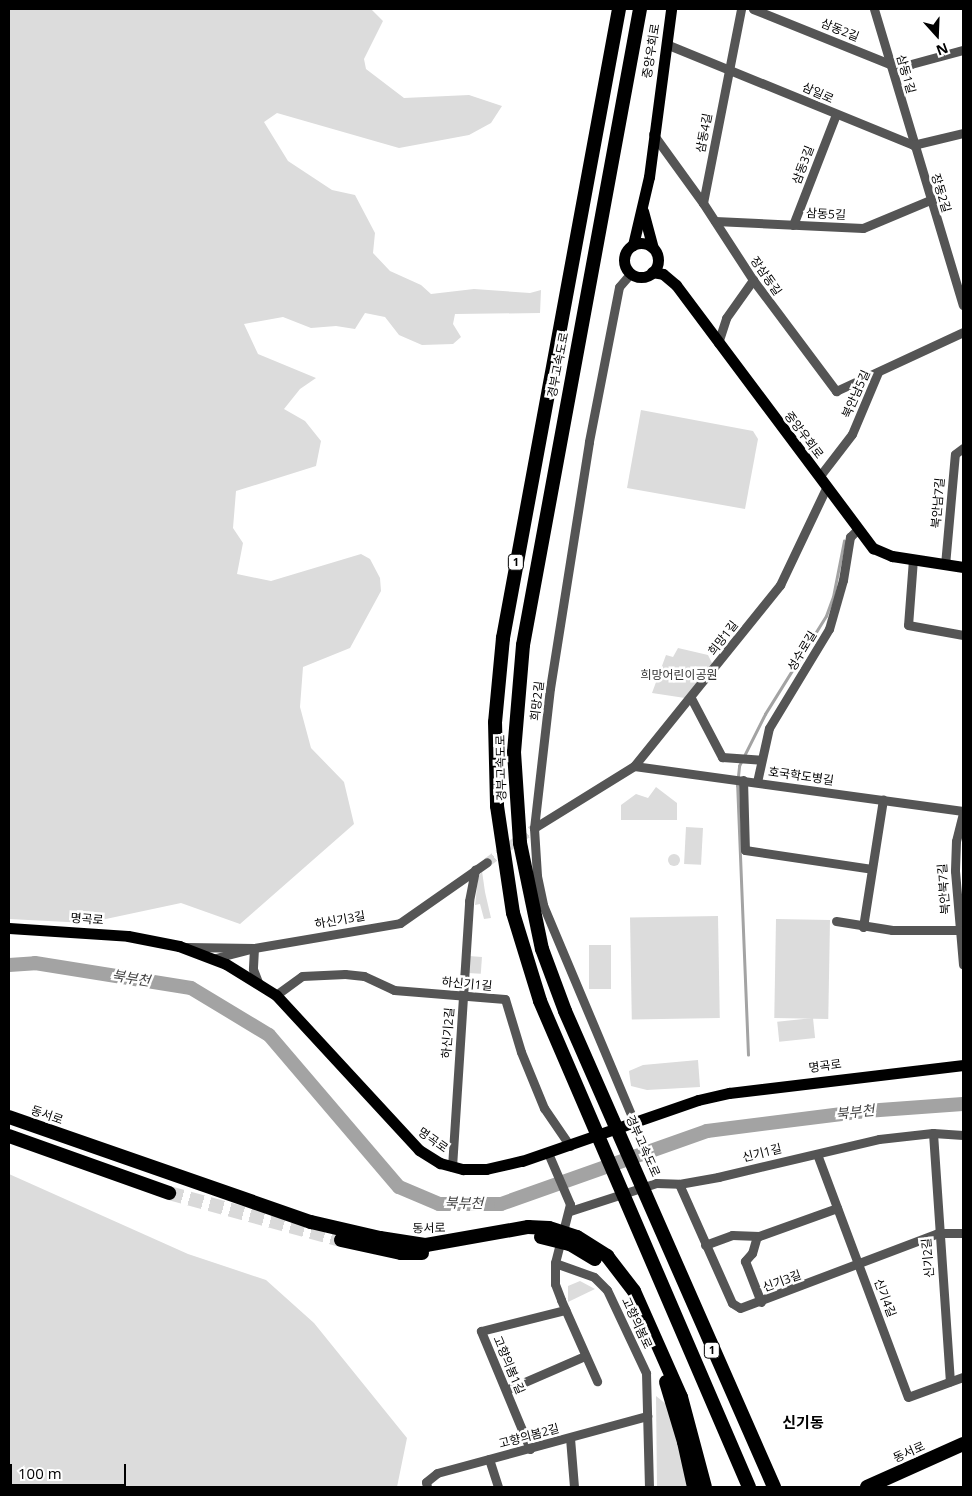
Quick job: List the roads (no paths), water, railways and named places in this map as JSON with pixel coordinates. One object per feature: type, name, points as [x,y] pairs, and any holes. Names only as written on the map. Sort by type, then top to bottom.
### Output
[{"type":"highway","name":"경부고속도로","points":[[619,9],[513,579],[497,684],[495,722],[498,814],[513,913],[540,1001],[749,1487]]},
{"type":"highway","name":"경부고속도로","points":[[640,9],[523,645],[514,752],[520,843],[532,912],[566,1011],[655,1211],[706,1338],[774,1487]]},
{"type":"highway","name":"동서로","points":[[9,1118],[311,1222],[397,1242],[426,1245],[450,1243],[510,1228],[549,1232],[606,1256],[634,1291],[681,1396],[705,1487]]},
{"type":"highway","points":[[9,1136],[169,1193]]},
{"type":"highway","name":"동서로","points":[[341,1240],[400,1252],[432,1253],[480,1246],[510,1237],[549,1232]]},
{"type":"highway","name":"동서로","points":[[574,1241],[604,1267],[626,1294],[668,1388],[694,1487]]},
{"type":"highway","name":"동서로","points":[[867,1487],[963,1444]]},
{"type":"highway","name":"동서로","points":[[887,1487],[963,1453]]},
{"type":"main road","name":"중앙우회로","points":[[633,245],[643,210],[672,9]]},
{"type":"main road","points":[[643,210],[655,253],[652,272],[642,276],[631,273],[624,259],[633,245],[644,243],[655,253],[676,285]]},
{"type":"main road","name":"중앙우회로","points":[[652,272],[663,274],[676,285],[857,530],[882,553],[963,568]]},
{"type":"main road","name":"명곡로","points":[[9,928],[128,936],[178,946],[212,958],[258,982],[276,995],[406,1138],[430,1158],[452,1168],[486,1169],[548,1153],[634,1122],[729,1093],[963,1065]]},
{"type":"street","name":"삼동4길","points":[[704,203],[741,9]]},
{"type":"street","name":"삼동2길","points":[[753,9],[890,64]]},
{"type":"street","name":"삼동1길","points":[[874,9],[913,146]]},
{"type":"street","name":"삼일로","points":[[666,44],[730,68],[913,146]]},
{"type":"street","points":[[890,64],[911,64],[963,50]]},
{"type":"street","name":"삼동3길","points":[[793,225],[836,114]]},
{"type":"street","points":[[913,146],[963,132]]},
{"type":"street","name":"장삼동길","points":[[653,134],[704,203],[753,280],[836,390],[878,372]]},
{"type":"street","name":"장동2길","points":[[913,146],[963,306]]},
{"type":"street","name":"삼동5길","points":[[715,220],[864,228],[930,200]]},
{"type":"street","name":"희망2길","points":[[631,273],[618,287],[589,442],[550,688],[534,828],[537,876],[543,905],[634,1122]]},
{"type":"street","points":[[718,343],[726,318],[753,280]]},
{"type":"street","name":"북안남5길","points":[[818,477],[852,434],[878,372],[963,332]]},
{"type":"street","name":"북안남7길","points":[[945,565],[955,454],[963,448]]},
{"type":"street","name":"희망1길","points":[[534,828],[634,766],[691,698],[783,579],[826,488]]},
{"type":"street","name":"성수로길","points":[[757,782],[769,728],[829,629],[843,580],[850,537],[857,530]]},
{"type":"street","points":[[913,559],[908,625],[963,635]]},
{"type":"street","points":[[691,698],[722,757],[761,760]]},
{"type":"street","name":"호국학도병길","points":[[634,766],[963,812]]},
{"type":"street","points":[[743,780],[745,850],[872,869]]},
{"type":"street","points":[[863,926],[883,800]]},
{"type":"street","name":"북안북7길","points":[[963,812],[955,858],[963,965]]},
{"type":"street","name":"하신기3길","points":[[178,946],[254,948],[400,923],[487,862]]},
{"type":"street","name":"하신기2길","points":[[452,1168],[468,901],[475,870]]},
{"type":"street","points":[[836,921],[863,926],[960,930]]},
{"type":"street","points":[[212,958],[254,948],[253,969],[258,982]]},
{"type":"street","name":"하신기1길","points":[[276,995],[302,976],[345,974],[364,976],[394,990],[505,1000],[521,1052],[544,1108],[570,1146]]},
{"type":"street","name":"신기1길","points":[[570,1208],[656,1183],[679,1184],[900,1136],[933,1133],[963,1135]]},
{"type":"street","name":"신기2길","points":[[933,1133],[938,1233],[950,1381]]},
{"type":"street","points":[[548,1153],[570,1208],[555,1263],[555,1284],[597,1381]]},
{"type":"street","name":"신기4길","points":[[817,1154],[908,1397],[963,1377]]},
{"type":"street","name":"신기3길","points":[[679,1184],[732,1303],[740,1308],[859,1266],[938,1233],[963,1233]]},
{"type":"street","points":[[706,1245],[732,1235],[757,1236],[836,1208]]},
{"type":"street","points":[[757,1236],[752,1253],[745,1261],[761,1302]]},
{"type":"street","name":"고향의봄로","points":[[555,1263],[594,1277],[607,1290],[646,1373],[649,1487]]},
{"type":"street","name":"고향의봄1길","points":[[530,1449],[481,1331],[565,1310]]},
{"type":"street","points":[[506,1390],[585,1356]]},
{"type":"street","name":"고향의봄2길","points":[[427,1487],[426,1482],[437,1473],[647,1416]]},
{"type":"street","points":[[570,1438],[574,1487]]},
{"type":"street","points":[[489,1459],[498,1487]]},
{"type":"waterway","points":[[748,1055],[737,786],[739,766],[765,714],[826,616],[833,597],[844,541]]},
{"type":"waterway","name":"북부천","points":[[9,965],[35,963],[191,988],[269,1035],[399,1187],[439,1204],[501,1204],[707,1131],[866,1111],[963,1104]]},
{"type":"tunnel","points":[[487,862],[534,828]]},
{"type":"tunnel","points":[[169,1193],[341,1240]]},
{"type":"district","name":"신기동","points":[[803,1423]]},
{"type":"park label","name":"희망어린이공원","points":[[679,675]]}]
